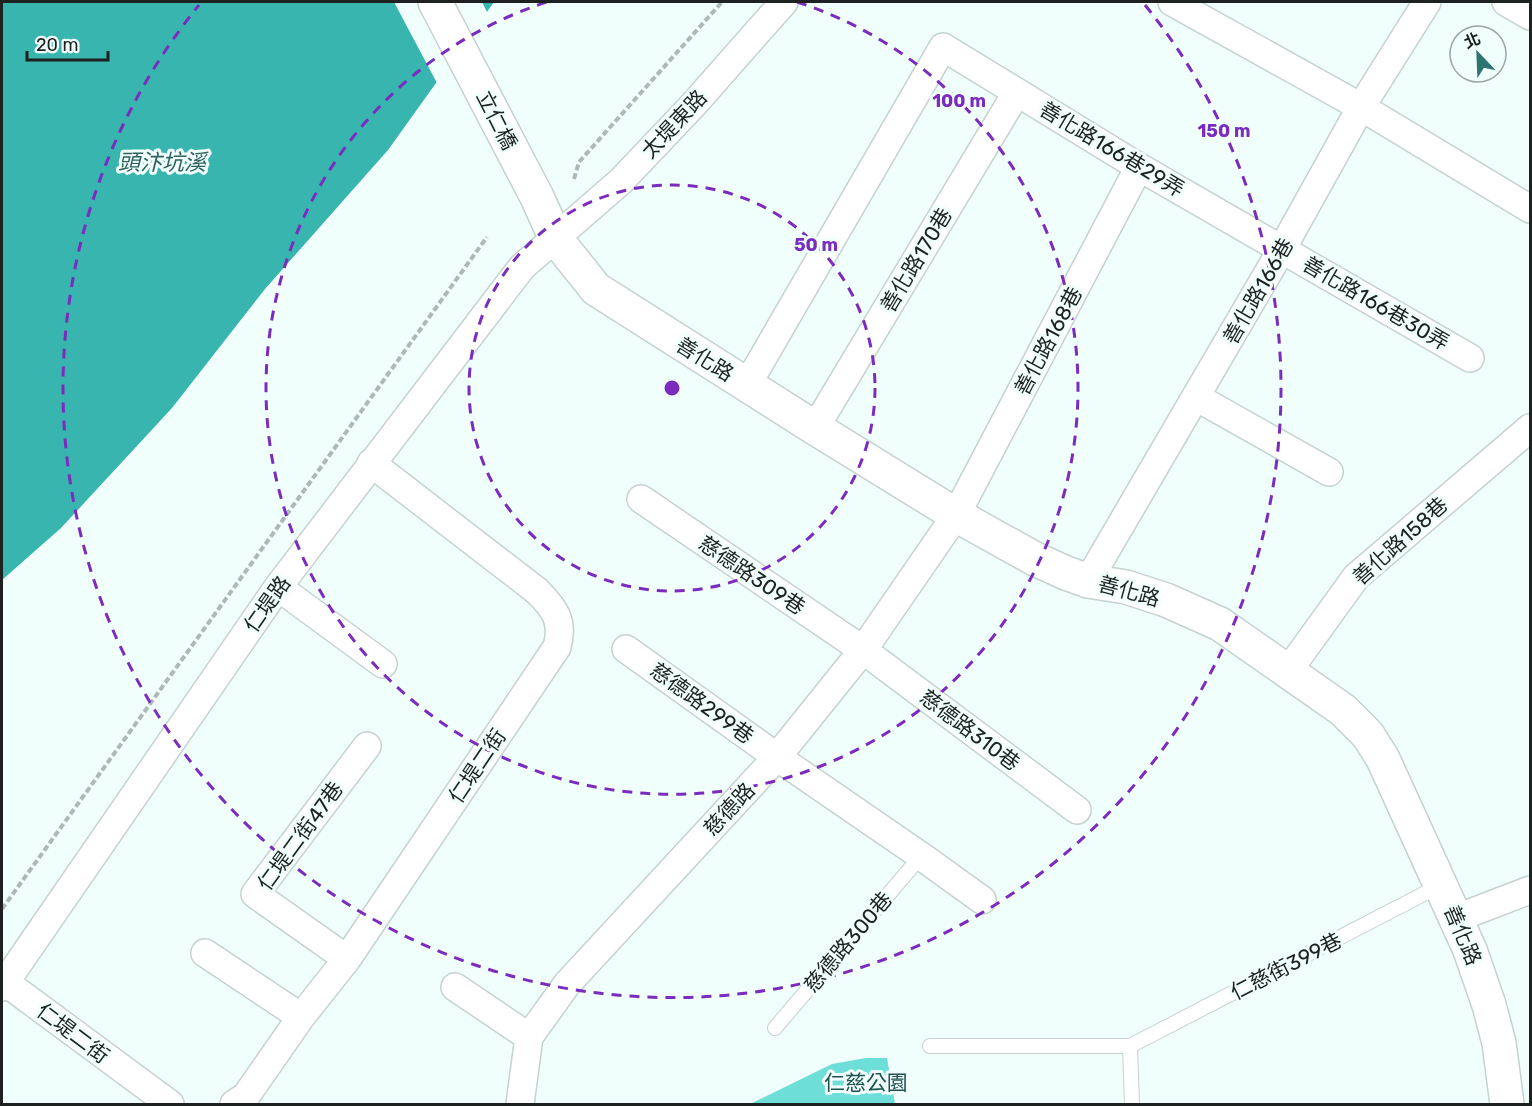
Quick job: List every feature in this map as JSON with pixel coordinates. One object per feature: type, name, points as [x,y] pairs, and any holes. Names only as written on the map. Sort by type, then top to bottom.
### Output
[{"type":"street","name":"立仁橋","points":[[435,2],[537,197],[556,239]]},
{"type":"street","name":"太堤東路","points":[[556,239],[621,181],[784,2]]},
{"type":"street","points":[[1172,2],[1361,107],[1530,209]]},
{"type":"street","name":"善化路166巷","points":[[1088,581],[1282,249],[1361,107],[1427,2]]},
{"type":"street","points":[[1506,2],[1530,16]]},
{"type":"street","name":"善化路166巷29弄","points":[[747,385],[943,47],[1139,167],[1282,249]]},
{"type":"street","name":"善化路170巷","points":[[815,428],[1017,92]]},
{"type":"street","name":"善化路168巷","points":[[956,515],[1139,167]]},
{"type":"street","name":"善化路","points":[[556,239],[596,289],[956,515],[1035,559],[1066,573],[1088,581],[1126,587],[1166,600],[1220,624],[1343,710],[1368,735],[1383,759],[1457,918],[1489,1005],[1499,1043],[1507,1104]]},
{"type":"street","name":"仁堤路","points":[[3,984],[278,587],[522,267],[556,239]]},
{"type":"street","name":"善化路166巷30弄","points":[[1282,249],[1470,358]]},
{"type":"street","points":[[1196,397],[1329,472]]},
{"type":"street","name":"善化路158巷","points":[[1288,671],[1356,577],[1530,428]]},
{"type":"street","name":"仁堤二街","points":[[234,1104],[246,1096],[301,1017],[347,959],[557,647],[560,635],[561,624],[547,601],[537,591],[371,463]]},
{"type":"street","name":"慈德路309巷","points":[[641,500],[863,650]]},
{"type":"street","name":"慈德路","points":[[520,1104],[529,1037],[567,984],[777,758],[863,650],[956,515]]},
{"type":"street","points":[[278,587],[383,664]]},
{"type":"street","name":"慈德路299巷","points":[[626,649],[777,758]]},
{"type":"street","name":"慈德路310巷","points":[[863,650],[1077,810]]},
{"type":"street","name":"仁堤二街47巷","points":[[347,959],[255,894],[367,746]]},
{"type":"street","points":[[777,758],[921,856],[981,900]]},
{"type":"street","points":[[1457,918],[1530,890]]},
{"type":"street","points":[[205,953],[301,1017]]},
{"type":"street","name":"仁堤二街","points":[[3,984],[170,1104]]},
{"type":"street","points":[[455,987],[529,1037]]},
{"type":"lane","name":"慈德路300巷","points":[[775,1028],[921,856]]},
{"type":"lane","name":"仁慈街399巷","points":[[930,1046],[1130,1046],[1442,885]]},
{"type":"lane","points":[[1130,1046],[1132,1104]]},
{"type":"path","points":[[574,179],[579,162],[722,2]]},
{"type":"path","points":[[2,909],[487,237]]},
{"type":"green space","name":"仁慈公園","points":[[866,1058],[887,1058],[895,1104],[750,1104],[832,1064]]},
{"type":"water","name":"頭汴坑溪","points":[[2,2],[494,2],[388,150],[265,289],[172,408],[61,528],[2,580]]},
{"type":"pier","points":[[394,2],[482,2],[488,14],[438,85]]}]
